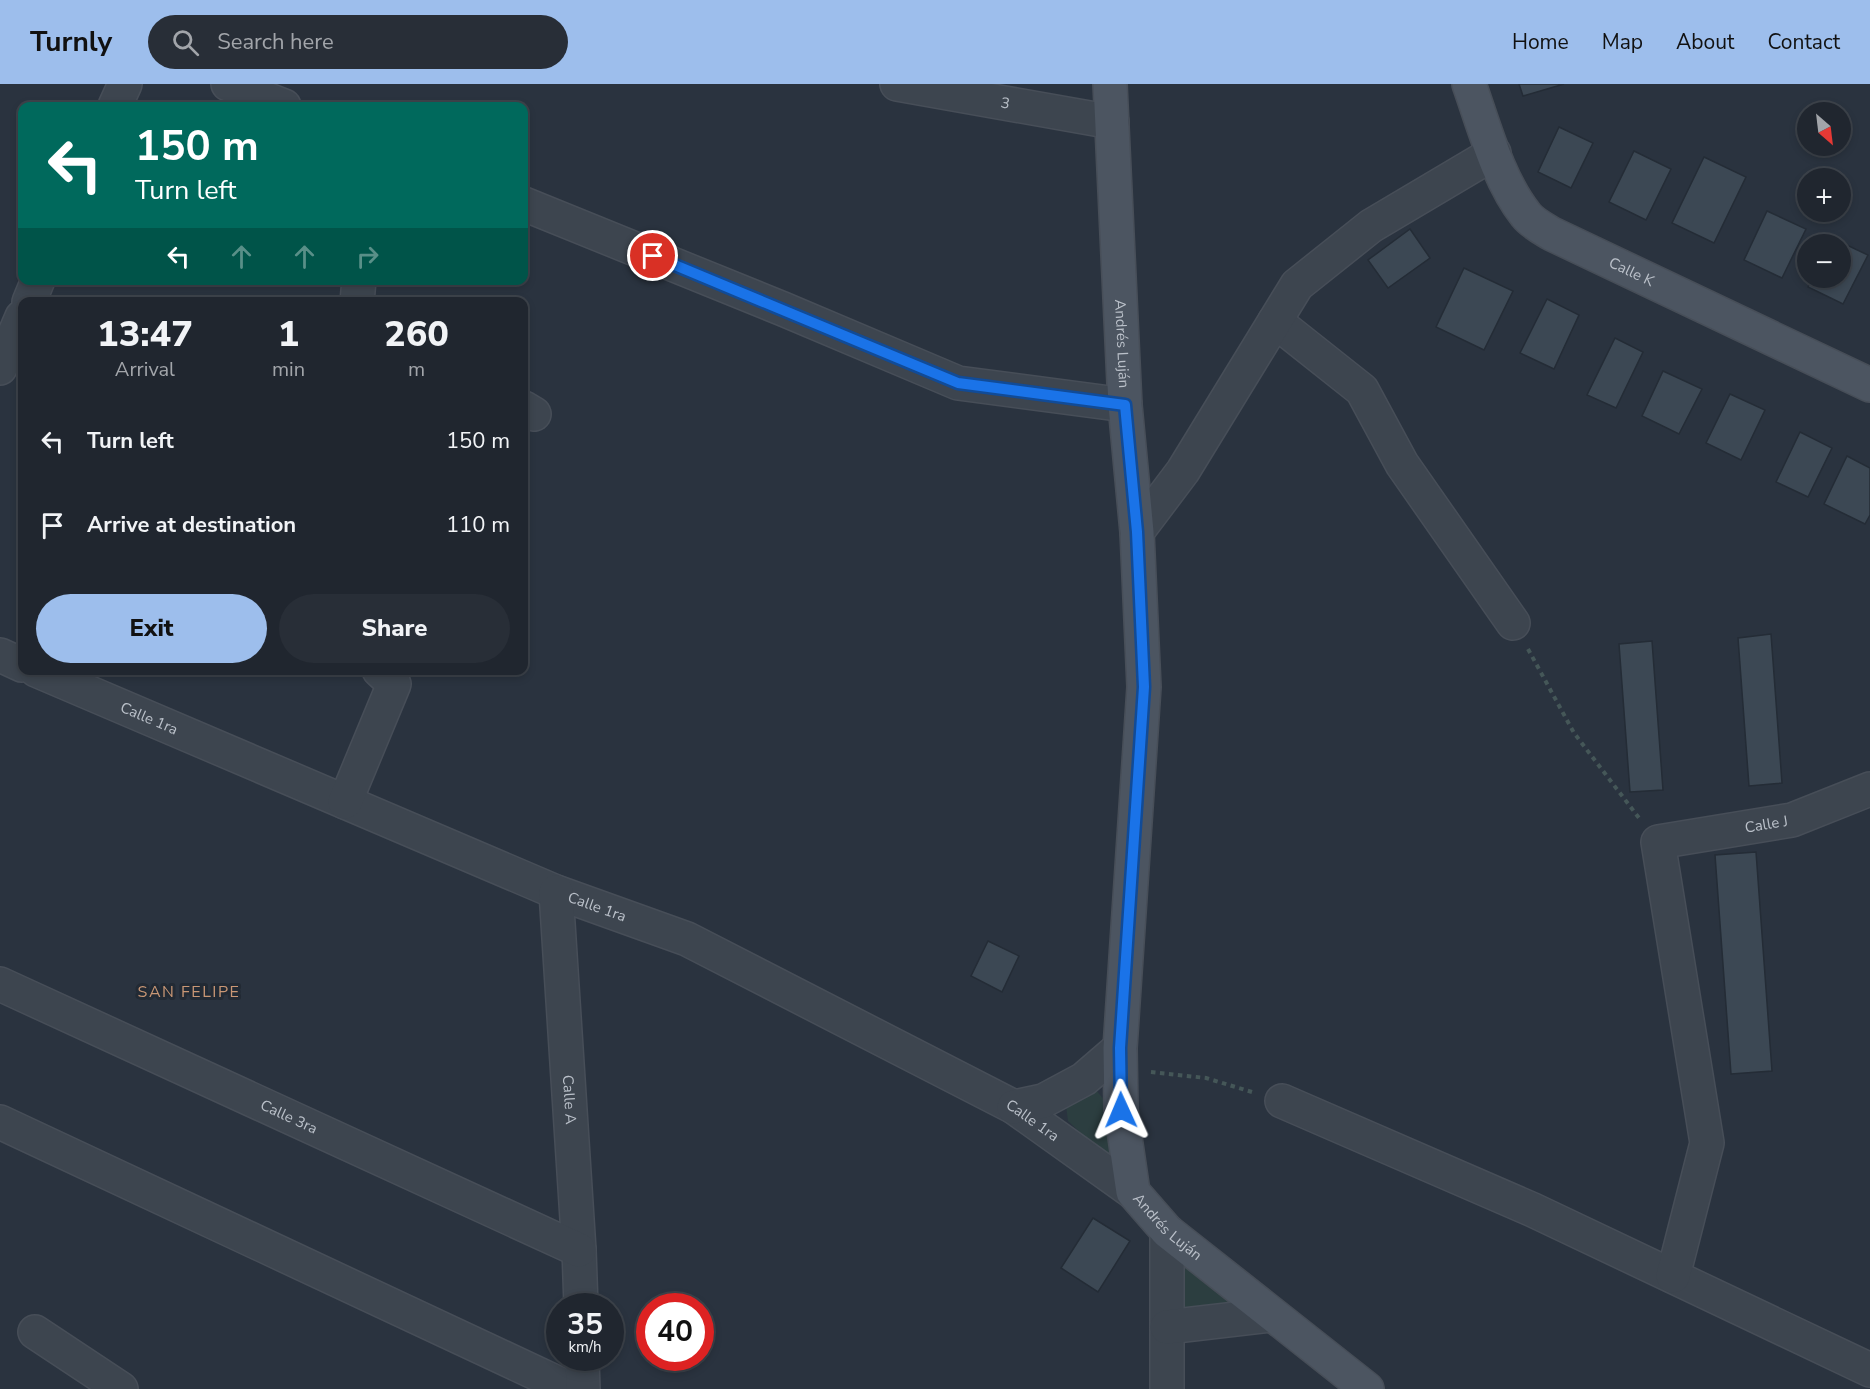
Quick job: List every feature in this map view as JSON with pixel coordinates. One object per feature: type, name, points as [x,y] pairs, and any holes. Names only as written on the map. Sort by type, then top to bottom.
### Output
[{"type":"street","points":[[117,102],[125,84]]},
{"type":"street","points":[[228,84],[274,102]]},
{"type":"street","name":"3","points":[[897,84],[1112,122]]},
{"type":"street","name":"Andrés Luján","points":[[1110,84],[1125,405],[1137,532],[1144,687],[1120,1058],[1121,1110],[1133,1192],[1167,1231],[1367,1389]]},
{"type":"street","name":"Calle K","points":[[1469,84],[1510,191],[1527,217],[1552,234],[1870,385]]},
{"type":"street","points":[[1137,532],[1183,471],[1297,285],[1371,226],[1494,153]]},
{"type":"street","points":[[528,206],[958,383],[1125,405]]},
{"type":"street","points":[[1275,321],[1362,390],[1402,464],[1513,623]]},
{"type":"street","points":[[0,368],[18,326]]},
{"type":"street","points":[[0,655],[18,663]]},
{"type":"street","name":"Calle 1ra","points":[[48,675],[556,892],[687,939],[1014,1107],[1133,1192]]},
{"type":"street","points":[[345,802],[394,684],[384,675]]},
{"type":"street","name":"Calle J","points":[[1658,842],[1792,820],[1870,789]]},
{"type":"street","points":[[1658,842],[1707,1143],[1673,1276]]},
{"type":"street","name":"Calle A","points":[[556,892],[581,1293]]},
{"type":"street","name":"Calle 3ra","points":[[0,984],[579,1250]]},
{"type":"street","points":[[1014,1107],[1043,1101],[1120,1058]]},
{"type":"street","points":[[1282,1101],[1533,1210],[1870,1370]]},
{"type":"street","points":[[0,1122],[570,1389]]},
{"type":"street","points":[[1167,1231],[1167,1389]]},
{"type":"street","points":[[1167,1327],[1271,1315]]},
{"type":"street","points":[[35,1332],[121,1389]]},
{"type":"street","points":[[582,1371],[583,1389]]},
{"type":"path","points":[[1513,623],[1574,733],[1658,842]]},
{"type":"path","points":[[1120,1058],[1206,1078],[1282,1101]]},
{"type":"shaded area","points":[[1096,1090],[1105,1101],[1113,1163],[1068,1121],[1066,1106]]},
{"type":"shaded area","points":[[1185,1263],[1242,1307],[1181,1312]]},
{"type":"building","points":[[1519,84],[1564,84],[1523,96]]},
{"type":"building","points":[[1559,127],[1593,143],[1571,188],[1538,172]]},
{"type":"building","points":[[1634,151],[1671,169],[1646,220],[1609,202]]},
{"type":"building","points":[[1704,157],[1746,177],[1714,243],[1672,223]]},
{"type":"building","points":[[1767,211],[1806,229],[1804,234],[1797,234],[1797,247],[1782,278],[1744,260]]},
{"type":"building","points":[[1410,229],[1430,258],[1388,288],[1368,260]]},
{"type":"building","points":[[1851,247],[1868,255],[1843,304],[1810,288],[1851,288]]},
{"type":"building","points":[[1464,268],[1513,291],[1484,350],[1436,327]]},
{"type":"building","points":[[1547,299],[1579,315],[1554,369],[1520,353]]},
{"type":"building","points":[[1615,338],[1643,352],[1616,408],[1587,395]]},
{"type":"building","points":[[1663,371],[1702,389],[1679,434],[1642,416]]},
{"type":"building","points":[[1730,394],[1765,410],[1741,460],[1706,443]]},
{"type":"building","points":[[1800,432],[1832,448],[1808,497],[1776,482]]},
{"type":"building","points":[[1847,456],[1870,468],[1870,515],[1865,524],[1824,504]]},
{"type":"building","points":[[1771,634],[1782,783],[1749,786],[1738,638]]},
{"type":"building","points":[[1652,641],[1663,790],[1630,792],[1619,644]]},
{"type":"building","points":[[1756,852],[1772,1071],[1731,1074],[1715,855]]},
{"type":"building","points":[[988,941],[1019,956],[1002,992],[971,976]]},
{"type":"building","points":[[1093,1218],[1130,1241],[1098,1292],[1061,1268]]},
{"type":"district","name":"SAN FELIPE","points":[[189,991]]},
{"type":"route","points":[[653,256],[958,383],[1125,405],[1137,532],[1144,687],[1120,1048],[1121,1110]]}]
